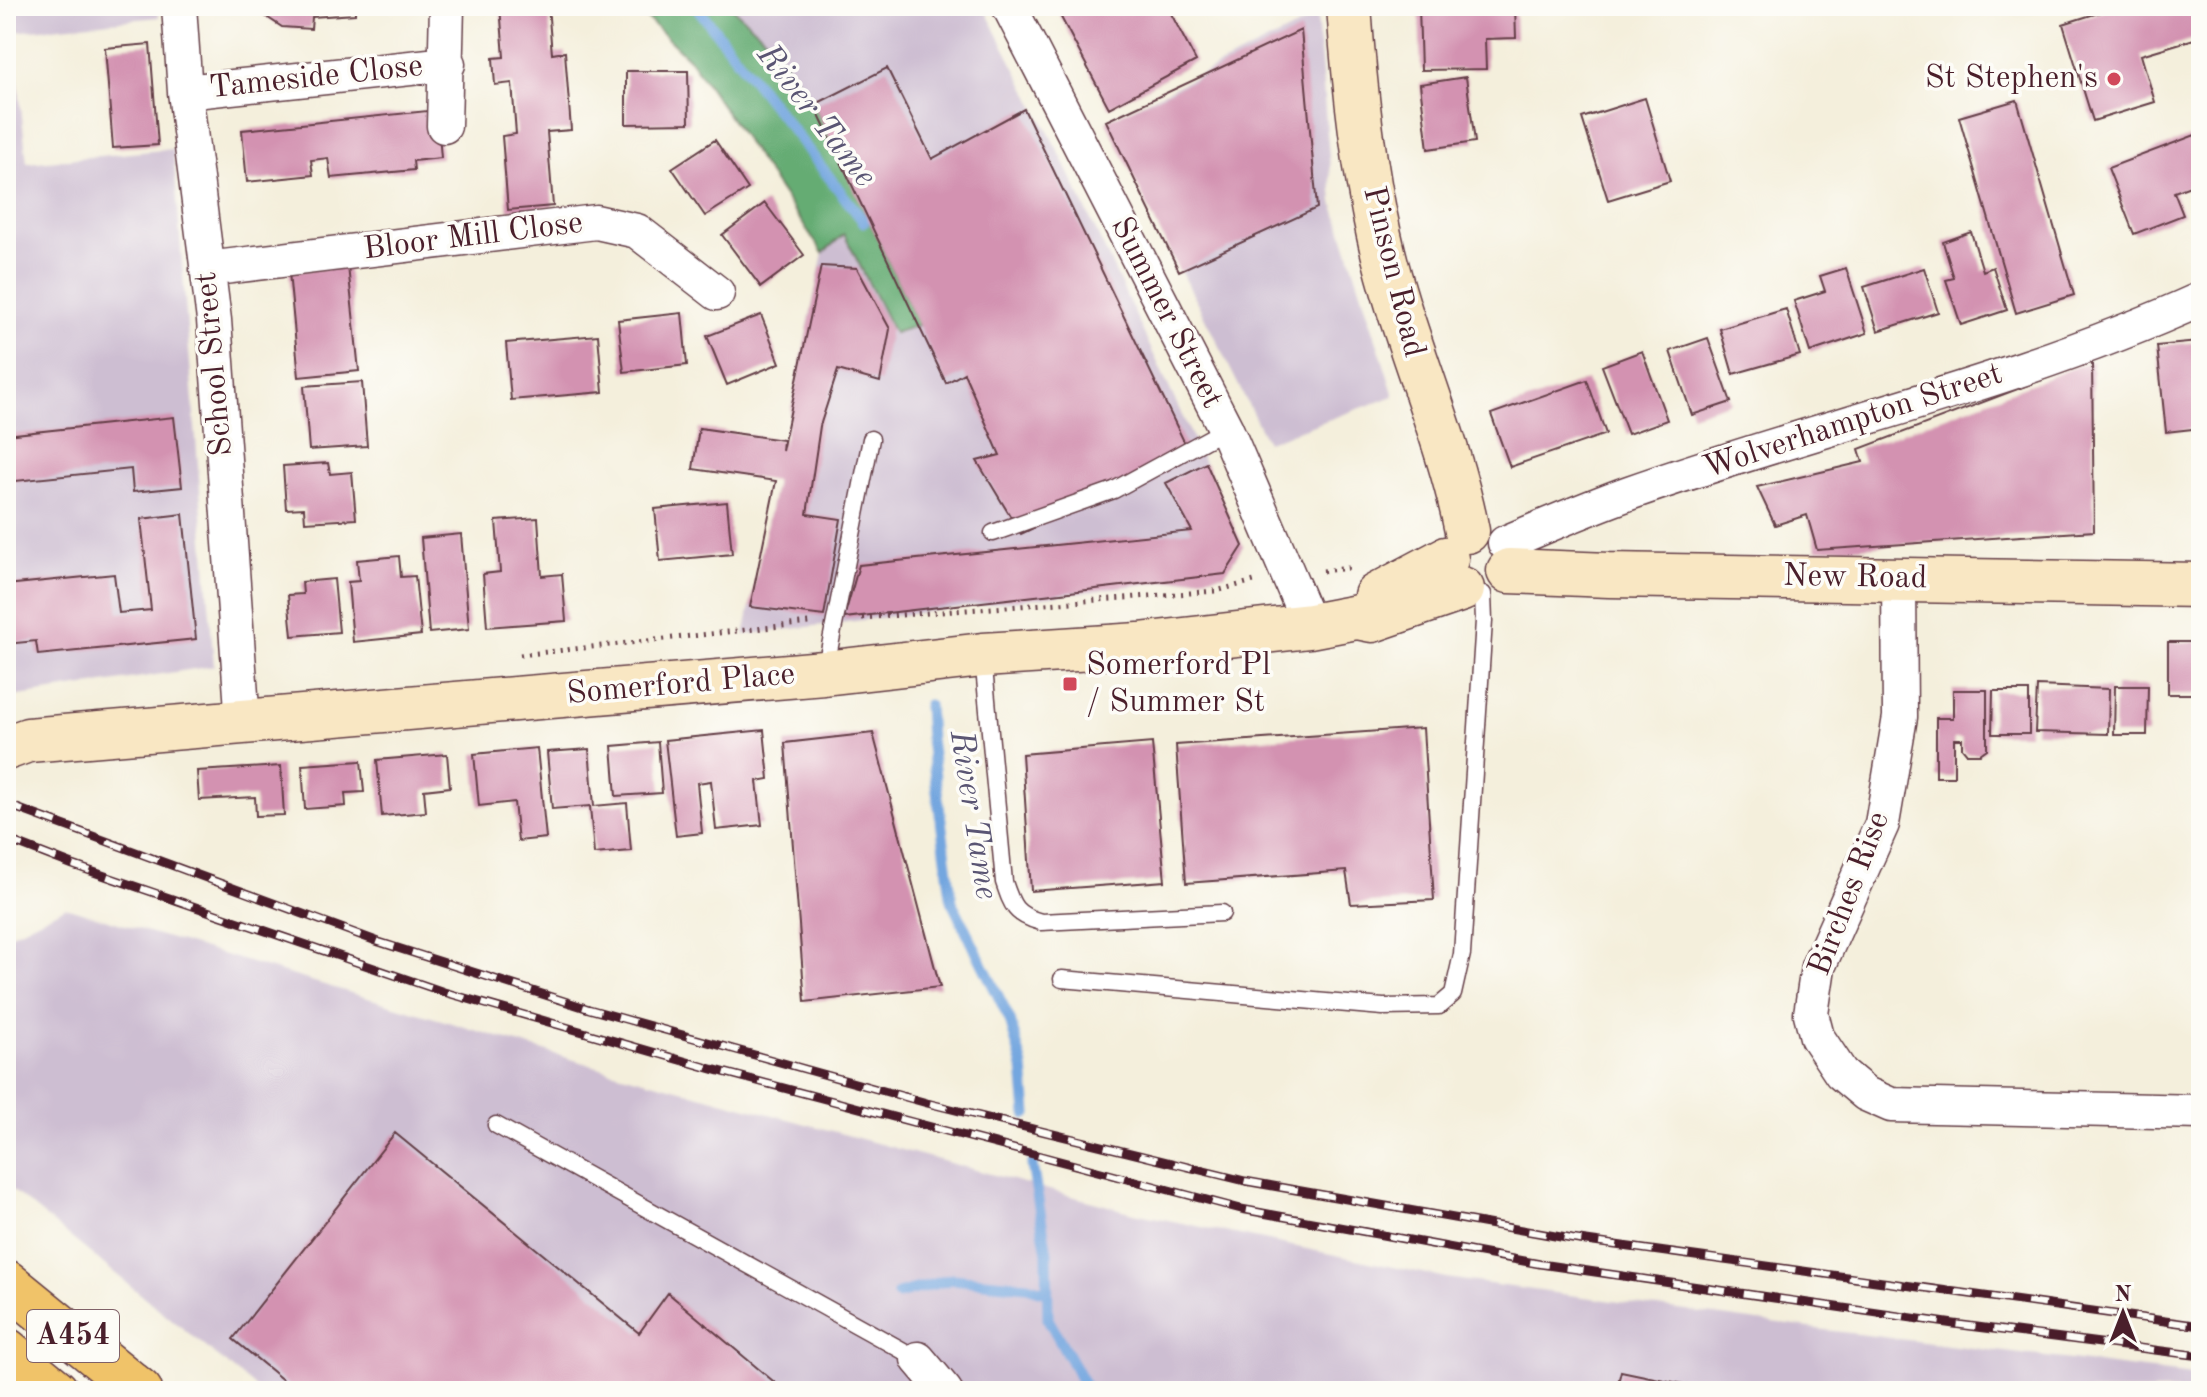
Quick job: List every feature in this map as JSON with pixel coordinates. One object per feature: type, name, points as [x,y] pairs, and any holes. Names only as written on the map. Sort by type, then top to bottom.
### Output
[{"type":"highway","name":"A454","points":[[6,1282],[140,1391]]},
{"type":"highway","name":"A454","points":[[6,1350],[56,1391]]},
{"type":"main road","name":"Pinson Road","points":[[1349,6],[1358,107],[1379,235],[1479,565]]},
{"type":"main road","name":"New Road","points":[[1479,565],[1609,575],[2201,585]]},
{"type":"main road","name":"Somerford Place","points":[[13,740],[824,673],[983,655],[1139,645],[1310,626],[1357,617],[1363,603],[1479,565]]},
{"type":"street","name":"School Street","points":[[179,6],[185,92],[214,320],[243,723]]},
{"type":"street","name":"Tameside Close","points":[[444,126],[448,64],[447,6]]},
{"type":"street","name":"Summer Street","points":[[1009,6],[1226,429],[1310,626]]},
{"type":"street","name":"Tameside Close","points":[[185,92],[448,64]]},
{"type":"street","name":"Bloor Mill Close","points":[[207,269],[596,222],[637,231],[717,293]]},
{"type":"street","name":"Wolverhampton Street","points":[[1479,565],[1628,493],[1921,403],[2143,325],[2201,299]]},
{"type":"street","name":"Birches Rise","points":[[1899,578],[1900,717],[1882,824],[1818,967],[1811,1014],[1817,1037],[1841,1073],[1866,1094],[1891,1105],[2201,1112]]},
{"type":"street","points":[[918,1359],[945,1391]]},
{"type":"lane","points":[[993,533],[1114,490],[1226,429]]},
{"type":"lane","points":[[824,673],[871,439]]},
{"type":"lane","points":[[1062,979],[1383,1007],[1439,1006],[1453,994],[1462,954],[1484,621],[1479,565]]},
{"type":"lane","points":[[983,655],[1004,882],[1012,905],[1024,917],[1041,922],[1222,913]]},
{"type":"lane","points":[[496,1125],[918,1359]]},
{"type":"path","points":[[516,656],[835,620],[1216,591],[1271,576],[1357,568]]},
{"type":"shaded area","points":[[6,6],[158,6],[159,17],[13,32],[27,163],[173,149],[214,666],[6,698]]},
{"type":"shaded area","points":[[730,6],[983,6],[1063,160],[1243,546],[1225,574],[744,635],[823,253],[843,234],[894,333],[918,325]]},
{"type":"shaded area","points":[[1317,17],[1333,202],[1394,396],[1267,442],[1106,121]]},
{"type":"shaded area","points":[[65,907],[611,1071],[1134,1213],[1446,1278],[1817,1329],[2201,1376],[2201,1391],[260,1391],[6,1185],[6,937]]},
{"type":"green space","points":[[634,6],[730,6],[772,44],[814,105],[919,325],[894,333],[844,234],[823,253],[691,61]]},
{"type":"building","points":[[250,6],[355,6],[355,14],[312,17],[311,29],[282,27]]},
{"type":"building","points":[[500,6],[548,6],[552,54],[565,52],[571,130],[547,132],[553,206],[508,210],[502,136],[516,134],[512,83],[495,85],[493,58],[504,57]]},
{"type":"building","points":[[1055,6],[1167,6],[1196,61],[1109,108]]},
{"type":"building","points":[[1515,6],[1516,38],[1485,39],[1486,69],[1421,70],[1419,7]]},
{"type":"building","name":"St Stephen's","points":[[2120,6],[2201,6],[2201,37],[2141,55],[2155,102],[2093,121],[2063,24]]},
{"type":"building","points":[[1301,30],[1317,208],[1179,271],[1106,121]]},
{"type":"building","points":[[150,44],[158,145],[113,148],[105,48]]},
{"type":"building","points":[[887,68],[932,159],[1024,109],[1190,454],[1021,534],[977,461],[1000,455],[964,373],[946,383],[814,105]]},
{"type":"building","points":[[626,71],[688,71],[689,123],[626,124]]},
{"type":"building","points":[[1466,77],[1475,142],[1428,149],[1420,84]]},
{"type":"building","points":[[1645,98],[1670,181],[1608,200],[1582,118]]},
{"type":"building","points":[[2017,100],[2074,295],[2016,313],[1959,117]]},
{"type":"building","points":[[437,110],[441,158],[413,161],[414,170],[331,178],[328,158],[311,160],[313,175],[247,182],[242,130]]},
{"type":"building","points":[[2195,135],[2201,151],[2201,182],[2174,192],[2183,215],[2134,234],[2108,168]]},
{"type":"building","points":[[715,140],[748,189],[705,216],[672,168]]},
{"type":"building","points":[[765,203],[804,255],[761,287],[722,235]]},
{"type":"building","points":[[1971,232],[1983,271],[1993,267],[2007,310],[1961,325],[1946,280],[1954,278],[1943,242]]},
{"type":"building","points":[[348,266],[359,371],[299,377],[289,272]]},
{"type":"building","points":[[821,266],[857,268],[890,329],[880,382],[838,370],[820,426],[807,514],[841,519],[824,616],[750,607],[776,481],[693,469],[699,428],[783,440],[782,451]]},
{"type":"building","points":[[1846,268],[1867,333],[1810,352],[1794,301],[1825,291],[1820,276]]},
{"type":"building","points":[[1924,268],[1938,312],[1878,331],[1864,287]]},
{"type":"building","points":[[1786,309],[1800,355],[1733,374],[1720,329]]},
{"type":"building","points":[[682,313],[687,365],[624,372],[618,320]]},
{"type":"building","points":[[761,315],[780,363],[727,385],[707,336]]},
{"type":"building","points":[[598,335],[603,392],[511,400],[506,343]]},
{"type":"building","points":[[1708,338],[1731,402],[1692,415],[1670,351]]},
{"type":"building","points":[[2198,342],[2201,428],[2166,432],[2157,346]]},
{"type":"building","points":[[1642,351],[1667,420],[1628,434],[1602,366]]},
{"type":"building","points":[[2092,361],[2094,531],[1817,550],[1807,515],[1775,525],[1757,487],[1863,462],[1859,449]]},
{"type":"building","points":[[1587,380],[1606,434],[1510,467],[1491,414]]},
{"type":"building","points":[[362,382],[367,446],[309,450],[304,386]]},
{"type":"building","points":[[174,417],[182,487],[133,492],[131,469],[6,482],[6,435]]},
{"type":"building","points":[[328,463],[330,474],[352,472],[356,519],[305,522],[304,508],[286,509],[283,466]]},
{"type":"building","points":[[1206,463],[1243,546],[1225,574],[844,618],[859,565],[1192,531],[1166,483]]},
{"type":"building","points":[[727,502],[732,554],[660,561],[655,509]]},
{"type":"building","points":[[183,514],[196,639],[38,655],[36,641],[6,644],[6,585],[114,574],[119,613],[151,610],[141,519]]},
{"type":"building","points":[[538,518],[542,576],[562,574],[566,621],[487,627],[483,574],[500,572],[496,521]]},
{"type":"building","points":[[461,534],[469,629],[429,633],[421,538]]},
{"type":"building","points":[[399,556],[401,577],[415,576],[421,635],[353,642],[348,582],[359,581],[357,560]]},
{"type":"building","points":[[334,579],[339,632],[292,636],[288,595],[303,594],[302,582]]},
{"type":"building","points":[[2168,642],[2200,642],[2200,694],[2168,694]]},
{"type":"building","points":[[2037,686],[2109,689],[2108,734],[2035,732]]},
{"type":"building","points":[[2115,686],[2148,686],[2147,735],[2114,735]]},
{"type":"building","points":[[1953,690],[1987,690],[1987,749],[1980,754],[1967,754],[1962,748],[1962,739],[1954,739],[1954,777],[1936,777],[1936,718],[1953,718]]},
{"type":"building","points":[[1993,691],[2029,691],[2029,734],[1992,734]]},
{"type":"building","points":[[1423,728],[1434,900],[1351,904],[1346,871],[1186,883],[1176,745]]},
{"type":"building","points":[[764,730],[769,779],[757,781],[762,825],[716,830],[711,781],[697,783],[702,833],[676,836],[665,740]]},
{"type":"building","points":[[873,733],[940,987],[805,1002],[785,743]]},
{"type":"building","points":[[658,742],[662,793],[616,796],[612,746]]},
{"type":"building","points":[[1152,743],[1165,881],[1031,891],[1022,754]]},
{"type":"building","points":[[537,748],[546,838],[518,841],[514,802],[479,806],[474,754]]},
{"type":"building","points":[[589,749],[594,806],[627,803],[631,851],[594,854],[590,806],[552,809],[547,752]]},
{"type":"building","points":[[447,754],[450,787],[424,790],[426,812],[382,816],[377,760]]},
{"type":"building","points":[[361,761],[364,792],[345,793],[346,806],[305,809],[302,765]]},
{"type":"building","points":[[281,766],[284,815],[256,816],[255,797],[199,800],[197,771]]},
{"type":"building","points":[[395,1133],[639,1333],[668,1293],[785,1391],[296,1391],[233,1339]]},
{"type":"building","points":[[1621,1371],[1712,1390],[1712,1391],[1616,1391]]},
{"type":"waterway","name":"River Tame","points":[[696,6],[864,222]]},
{"type":"waterway","name":"River Tame","points":[[928,705],[952,902],[1010,1020],[1023,1067],[1027,1114]]},
{"type":"waterway","name":"River Tame","points":[[1032,1165],[1047,1253],[1048,1319],[1088,1391]]},
{"type":"waterway","points":[[898,1294],[952,1279],[1027,1286],[1046,1292]]},
{"type":"railway","points":[[6,804],[379,942],[589,1009],[927,1103],[1245,1181],[1572,1239],[2201,1326]]},
{"type":"railway","points":[[6,839],[73,865],[444,992],[712,1069],[1241,1209],[1540,1264],[2201,1356]]},
{"type":"place","name":"St Stephen's","points":[[2114,79]]},
{"type":"place","name":"Somerford Pl / Summer St","points":[[1070,684]]}]
